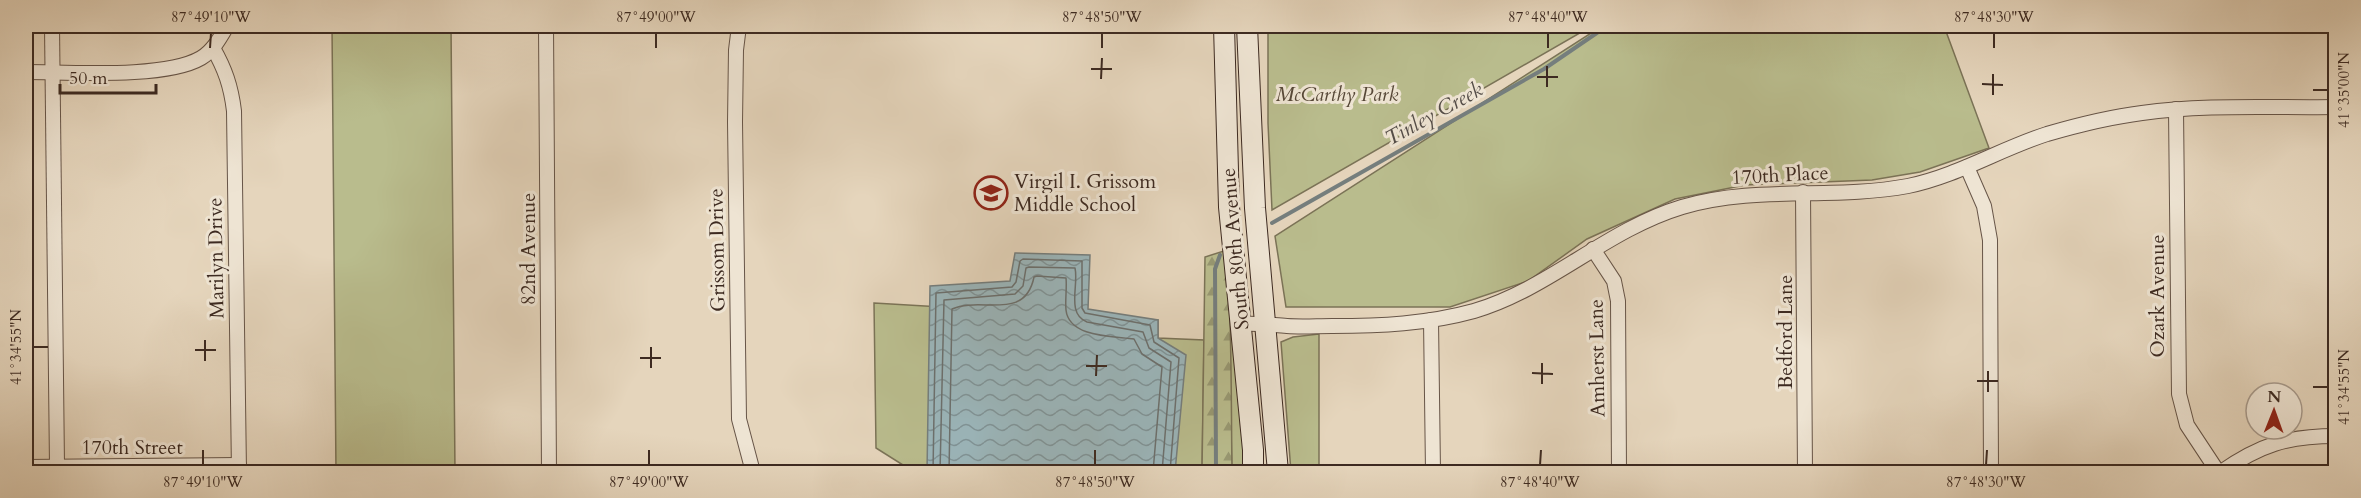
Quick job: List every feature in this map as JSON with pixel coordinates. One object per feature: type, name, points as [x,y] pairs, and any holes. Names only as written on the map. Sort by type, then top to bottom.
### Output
[{"type":"street","points":[[52,26],[57,466]]},
{"type":"street","points":[[26,72],[161,70],[185,66],[203,57],[213,48],[227,26]]},
{"type":"street","name":"82nd Avenue","points":[[546,26],[549,472]]},
{"type":"street","name":"Grissom Drive","points":[[739,26],[736,50],[735,122],[740,419],[753,472]]},
{"type":"street","name":"South 80th Avenue","points":[[1224,26],[1229,207],[1253,472]]},
{"type":"street","name":"South 80th Avenue","points":[[1247,26],[1255,208],[1278,472]]},
{"type":"street","name":"Marilyn Drive","points":[[213,48],[227,72],[234,111],[239,469]]},
{"type":"street","name":"170th Place","points":[[1241,324],[1377,326],[1410,324],[1475,311],[1531,289],[1627,230],[1683,207],[1738,196],[1889,189],[1928,181],[2047,134],[2112,117],[2176,109],[2336,107]]},
{"type":"street","name":"Ozark Avenue","points":[[2176,109],[2178,381],[2187,425],[2219,472]]},
{"type":"street","points":[[1967,167],[1984,207],[1990,240],[1991,472]]},
{"type":"street","name":"Bedford Lane","points":[[1803,192],[1806,472]]},
{"type":"street","name":"Amherst Lane","points":[[1593,249],[1614,281],[1618,301],[1619,472]]},
{"type":"street","points":[[1431,320],[1433,472]]},
{"type":"street","points":[[2219,472],[2272,443],[2296,438],[2336,436]]},
{"type":"street","name":"170th Street","points":[[26,467],[239,469]]},
{"type":"green space","points":[[332,26],[451,26],[455,472],[336,472]]},
{"type":"green space","name":"McCarthy Park","points":[[1268,26],[1592,26],[1272,210],[1268,123]]},
{"type":"green space","points":[[1602,26],[1944,26],[1989,148],[1920,172],[1872,180],[1745,185],[1675,199],[1587,239],[1528,281],[1450,307],[1286,307],[1275,236]]},
{"type":"green space","points":[[1227,250],[1231,333],[1232,472],[1202,472],[1205,257]]},
{"type":"green space","points":[[874,303],[1158,320],[1158,338],[1204,340],[1202,472],[914,472],[876,448]]},
{"type":"green space","points":[[1232,317],[1249,472],[1232,472],[1229,343]]},
{"type":"green space","points":[[1319,334],[1319,472],[1291,472],[1281,342],[1293,337]]},
{"type":"water","points":[[1015,253],[1090,255],[1088,309],[1158,320],[1158,338],[1186,355],[1175,472],[927,472],[930,286],[1010,281]]},
{"type":"waterway","name":"Tinley Creek","points":[[1272,223],[1544,69],[1607,26]]},
{"type":"waterway","name":"Tinley Creek","points":[[1216,472],[1215,269],[1220,255]]},
{"type":"place","name":"Virgil I. Grissom Middle School","points":[[991,193]]}]
